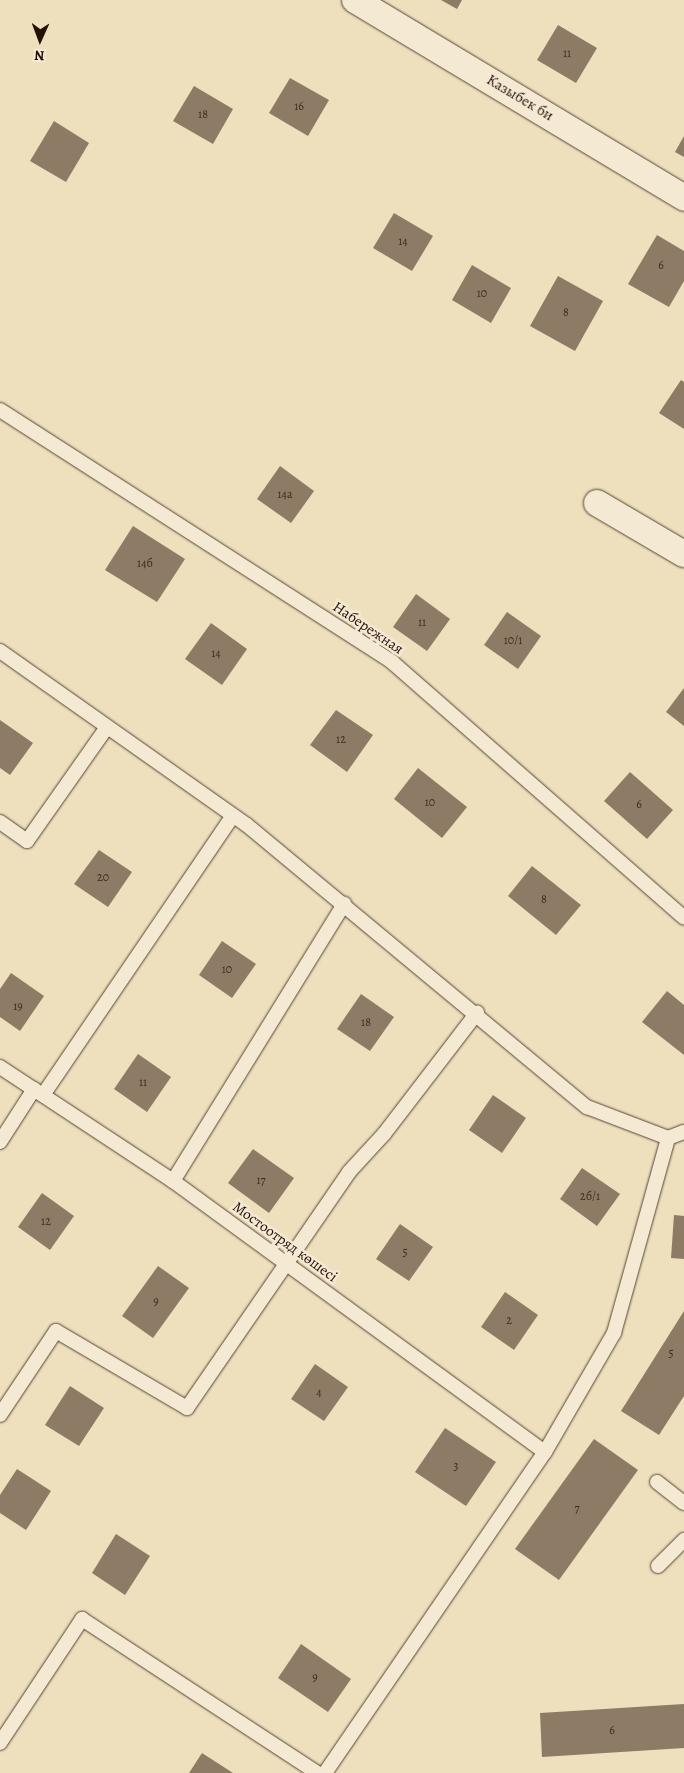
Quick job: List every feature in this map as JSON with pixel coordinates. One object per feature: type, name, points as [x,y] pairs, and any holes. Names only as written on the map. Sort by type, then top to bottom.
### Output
[{"type":"street","name":"Казыбек би","points":[[355,0],[684,198]]},
{"type":"street","points":[[596,503],[684,554]]},
{"type":"lane","name":"Набережная","points":[[0,410],[392,662],[684,918]]},
{"type":"lane","points":[[0,651],[232,815],[477,1013],[587,1107],[668,1138],[684,1132]]},
{"type":"lane","points":[[0,822],[27,840],[107,726]]},
{"type":"lane","points":[[0,1142],[38,1092],[232,815]]},
{"type":"lane","points":[[173,1181],[344,904]]},
{"type":"lane","points":[[0,1416],[56,1331],[186,1408],[349,1172],[384,1134],[477,1013]]},
{"type":"lane","name":"Мостоотряд көшесі","points":[[0,1066],[173,1181],[545,1452]]},
{"type":"lane","points":[[325,1773],[545,1452],[614,1333],[668,1138]]},
{"type":"lane","points":[[657,1482],[684,1503]]},
{"type":"lane","points":[[658,1566],[684,1540]]},
{"type":"lane","points":[[0,1743],[82,1619],[317,1773]]},
{"type":"building","points":[[441,0],[462,0],[457,9]]},
{"type":"building","points":[[558,25],[597,48],[576,83],[537,60]]},
{"type":"building","points":[[290,78],[329,100],[308,136],[269,113]]},
{"type":"building","points":[[194,86],[233,109],[213,144],[173,121]]},
{"type":"building","points":[[54,121],[89,143],[66,182],[30,161]]},
{"type":"building","points":[[684,136],[684,157],[675,152]]},
{"type":"building","points":[[394,213],[433,236],[412,271],[373,248]]},
{"type":"building","points":[[657,235],[684,251],[684,281],[669,307],[628,284]]},
{"type":"building","points":[[472,265],[511,288],[491,323],[452,300]]},
{"type":"building","points":[[558,276],[603,301],[575,351],[530,326]]},
{"type":"building","points":[[681,380],[684,382],[684,429],[659,413]]},
{"type":"building","points":[[280,466],[314,491],[291,523],[257,499]]},
{"type":"building","points":[[133,526],[185,559],[157,602],[105,570]]},
{"type":"building","points":[[416,594],[450,619],[427,651],[393,627]]},
{"type":"building","points":[[507,612],[541,636],[518,669],[484,645]]},
{"type":"building","points":[[211,623],[247,649],[222,685],[185,659]]},
{"type":"building","points":[[684,688],[684,726],[666,712]]},
{"type":"building","points":[[336,710],[373,735],[347,772],[310,745]]},
{"type":"building","points":[[0,720],[33,743],[10,775],[0,768]]},
{"type":"building","points":[[418,768],[467,807],[442,838],[394,799]]},
{"type":"building","points":[[630,772],[673,810],[647,839],[604,801]]},
{"type":"building","points":[[99,850],[132,872],[108,907],[74,884]]},
{"type":"building","points":[[532,866],[581,905],[556,935],[508,896]]},
{"type":"building","points":[[222,941],[256,964],[232,998],[199,975]]},
{"type":"building","points":[[11,973],[44,996],[20,1031],[0,1017],[0,989]]},
{"type":"building","points":[[667,991],[684,1005],[684,1055],[642,1022]]},
{"type":"building","points":[[361,994],[394,1017],[370,1051],[337,1029]]},
{"type":"building","points":[[138,1054],[171,1077],[147,1112],[114,1089]]},
{"type":"building","points":[[493,1095],[526,1118],[502,1153],[469,1130]]},
{"type":"building","points":[[253,1149],[294,1178],[269,1213],[228,1183]]},
{"type":"building","points":[[582,1168],[620,1194],[597,1226],[560,1199]]},
{"type":"building","points":[[42,1193],[74,1216],[50,1250],[18,1227]]},
{"type":"building","points":[[674,1215],[684,1216],[684,1259],[671,1258]]},
{"type":"building","points":[[400,1224],[433,1247],[409,1281],[376,1259]]},
{"type":"building","points":[[158,1266],[189,1288],[153,1338],[122,1316]]},
{"type":"building","points":[[505,1292],[538,1315],[514,1350],[481,1327]]},
{"type":"building","points":[[684,1311],[684,1396],[659,1435],[621,1411]]},
{"type":"building","points":[[315,1364],[348,1387],[324,1421],[291,1399]]},
{"type":"building","points":[[70,1386],[104,1408],[79,1446],[45,1425]]},
{"type":"building","points":[[445,1428],[496,1462],[466,1506],[415,1472]]},
{"type":"building","points":[[594,1439],[638,1470],[559,1580],[515,1549]]},
{"type":"building","points":[[17,1469],[51,1491],[26,1530],[0,1513],[0,1495]]},
{"type":"building","points":[[116,1534],[150,1556],[125,1595],[92,1573]]},
{"type":"building","points":[[301,1644],[351,1679],[328,1712],[278,1678]]},
{"type":"building","points":[[684,1704],[684,1748],[542,1757],[540,1713]]},
{"type":"building","points":[[202,1753],[233,1773],[189,1773]]}]
